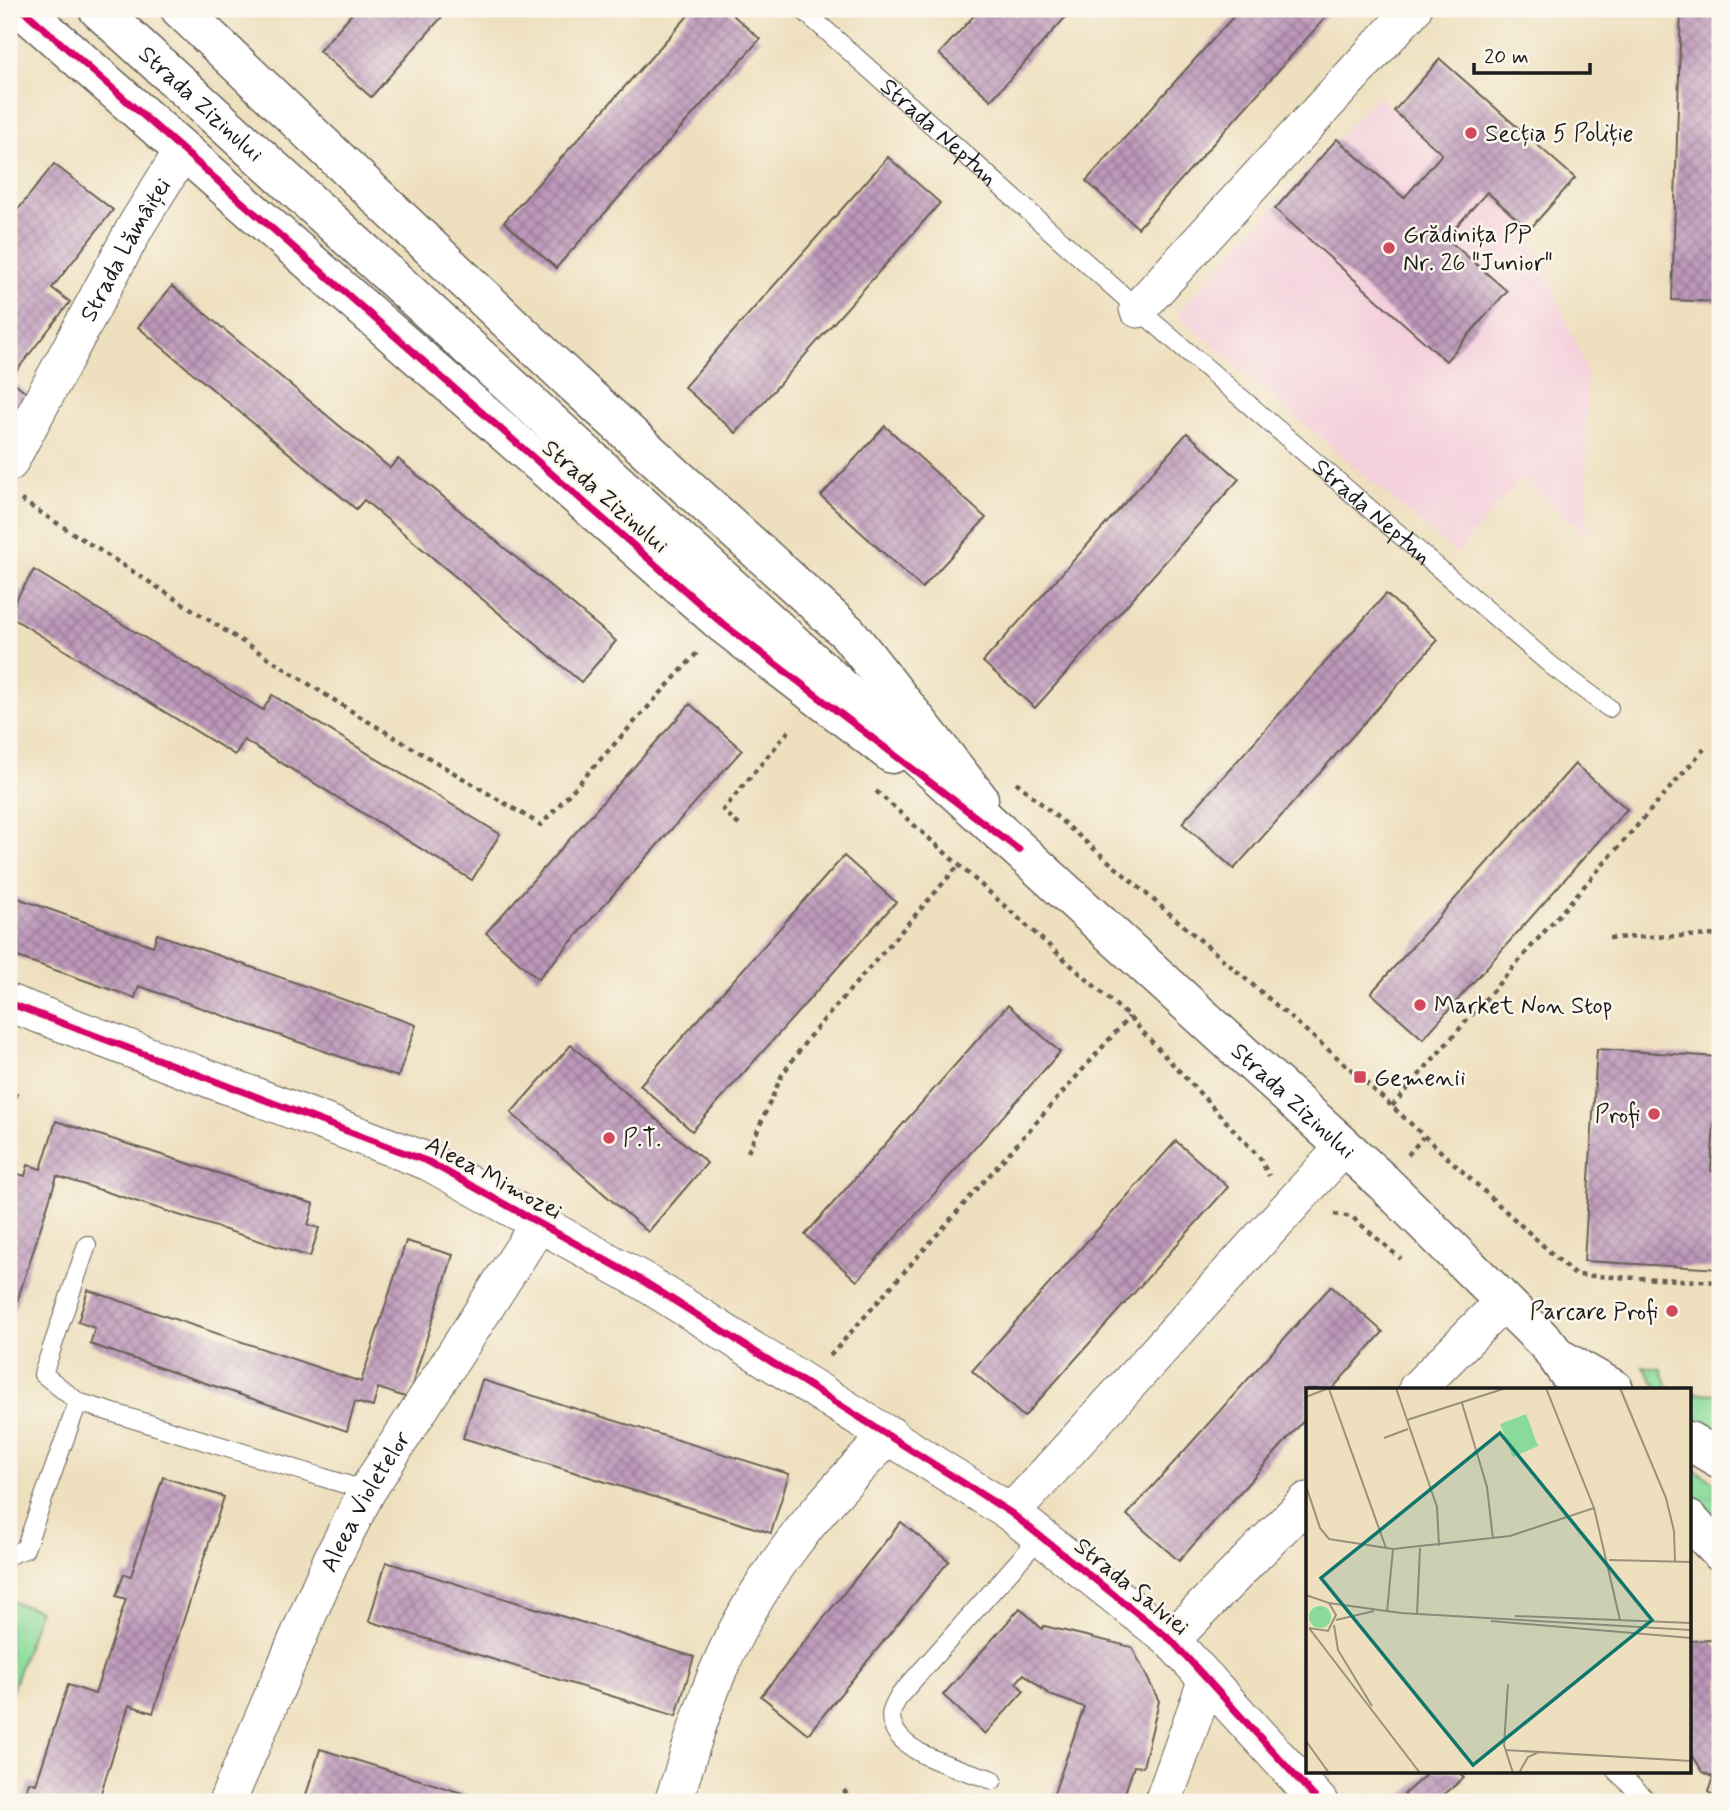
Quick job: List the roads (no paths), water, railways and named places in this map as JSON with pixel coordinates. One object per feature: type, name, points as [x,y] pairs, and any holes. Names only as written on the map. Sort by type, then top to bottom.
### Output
[{"type":"street","name":"Strada Lămâiței","points":[[9,463],[137,224],[182,152],[22,9]]},
{"type":"street","name":"Strada Zizinului","points":[[98,9],[1344,1147],[1504,1301],[1569,1374],[1611,1388]]},
{"type":"street","name":"Strada Zizinului","points":[[180,9],[571,381],[849,633],[1019,850]]},
{"type":"street","points":[[1138,309],[1413,9]]},
{"type":"street","name":"Strada Zizinului","points":[[182,152],[723,624],[1019,850]]},
{"type":"street","name":"Aleea Mimozei","points":[[9,1003],[429,1162],[643,1281],[890,1435]]},
{"type":"street","points":[[1011,1513],[1344,1147]]},
{"type":"street","name":"Aleea Violetelor","points":[[227,1802],[332,1559],[366,1491],[540,1222]]},
{"type":"street","points":[[1418,1388],[1504,1301]]},
{"type":"street","points":[[673,1802],[718,1671],[756,1596],[838,1485],[890,1435]]},
{"type":"street","name":"Strada Salviei","points":[[890,1435],[1011,1513],[1171,1640],[1319,1802]]},
{"type":"street","points":[[1690,1442],[1720,1458]]},
{"type":"street","points":[[1171,1640],[1306,1502]]},
{"type":"street","points":[[1690,1521],[1720,1552]]},
{"type":"street","points":[[1163,1802],[1207,1679]]},
{"type":"lane","name":"Strada Neptun","points":[[802,9],[1138,309],[1552,666],[1609,708]]},
{"type":"lane","points":[[87,1245],[43,1374],[78,1402],[366,1491]]},
{"type":"lane","points":[[9,1555],[25,1549],[78,1402]]},
{"type":"lane","points":[[993,1780],[912,1749],[895,1733],[891,1713],[900,1695],[1041,1536]]},
{"type":"lane","points":[[1617,1772],[1647,1800],[1646,1802]]},
{"type":"place","name":"Secția 5 Poliție","points":[[1471,133]]},
{"type":"place","name":"Grădinița PP Nr. 26 \"Junior\"","points":[[1389,248]]},
{"type":"place","name":"Market Non Stop","points":[[1420,1005]]},
{"type":"place","name":"Gemenii","points":[[1360,1077]]},
{"type":"place","name":"Profi","points":[[1654,1114]]},
{"type":"place","name":"P.T.","points":[[609,1138]]},
{"type":"place","name":"Parcare Profi","points":[[1672,1311]]}]
